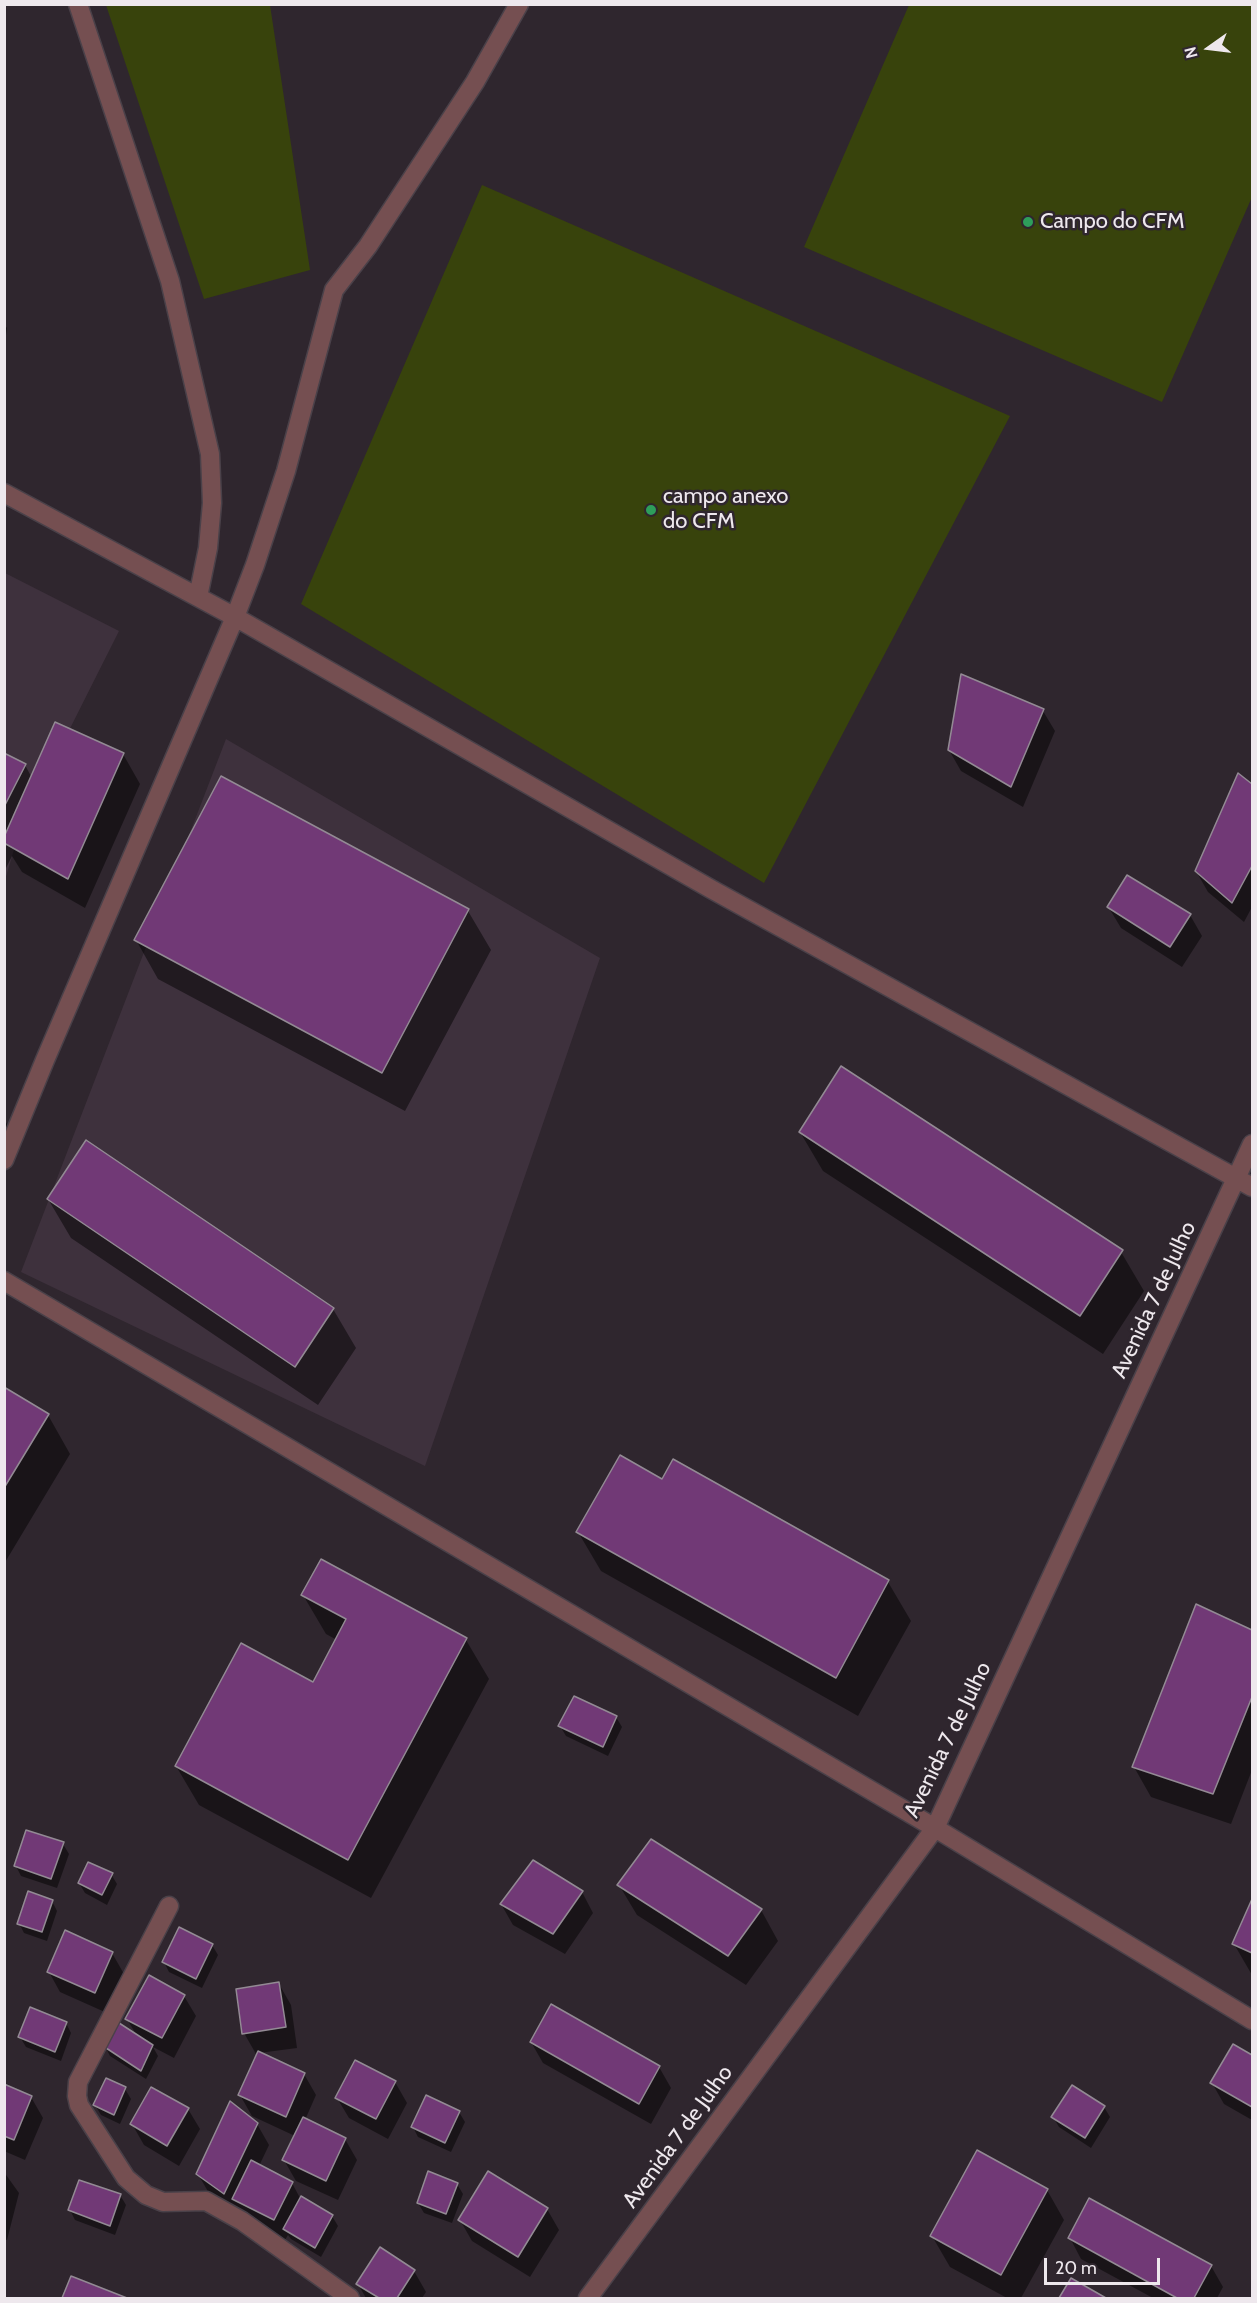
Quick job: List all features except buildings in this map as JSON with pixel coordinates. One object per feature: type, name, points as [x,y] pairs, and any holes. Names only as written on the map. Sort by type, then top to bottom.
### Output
[{"type":"street","points":[[78,4],[170,281],[210,454],[212,503],[208,548],[198,597]]},
{"type":"street","points":[[4,1160],[255,565],[286,471],[334,290],[368,246],[476,82],[519,4]]},
{"type":"street","points":[[4,494],[235,616],[711,889],[1245,1183]]},
{"type":"street","name":"Avenida 7 de Julho","points":[[588,2298],[935,1828],[1245,1183],[1252,1144]]},
{"type":"street","points":[[4,1281],[935,1828],[1252,2020]]},
{"type":"street","points":[[169,1906],[78,2082],[76,2096],[79,2105],[126,2178],[146,2195],[163,2202],[206,2201],[242,2221],[350,2298]]},
{"type":"shaded area","points":[[5,573],[119,631],[21,826],[5,880]]},
{"type":"shaded area","points":[[226,739],[600,958],[425,1466],[21,1272]]},
{"type":"green space","points":[[106,5],[270,5],[310,270],[204,299]]},
{"type":"green space","name":"Campo do CFM","points":[[909,5],[1252,5],[1252,197],[1162,402],[804,247]]},
{"type":"green space","name":"campo anexo do CFM","points":[[482,185],[1010,416],[764,883],[301,604]]},
{"type":"place","name":"Campo do CFM","points":[[1028,222]]},
{"type":"place","name":"campo anexo do CFM","points":[[651,510]]}]
